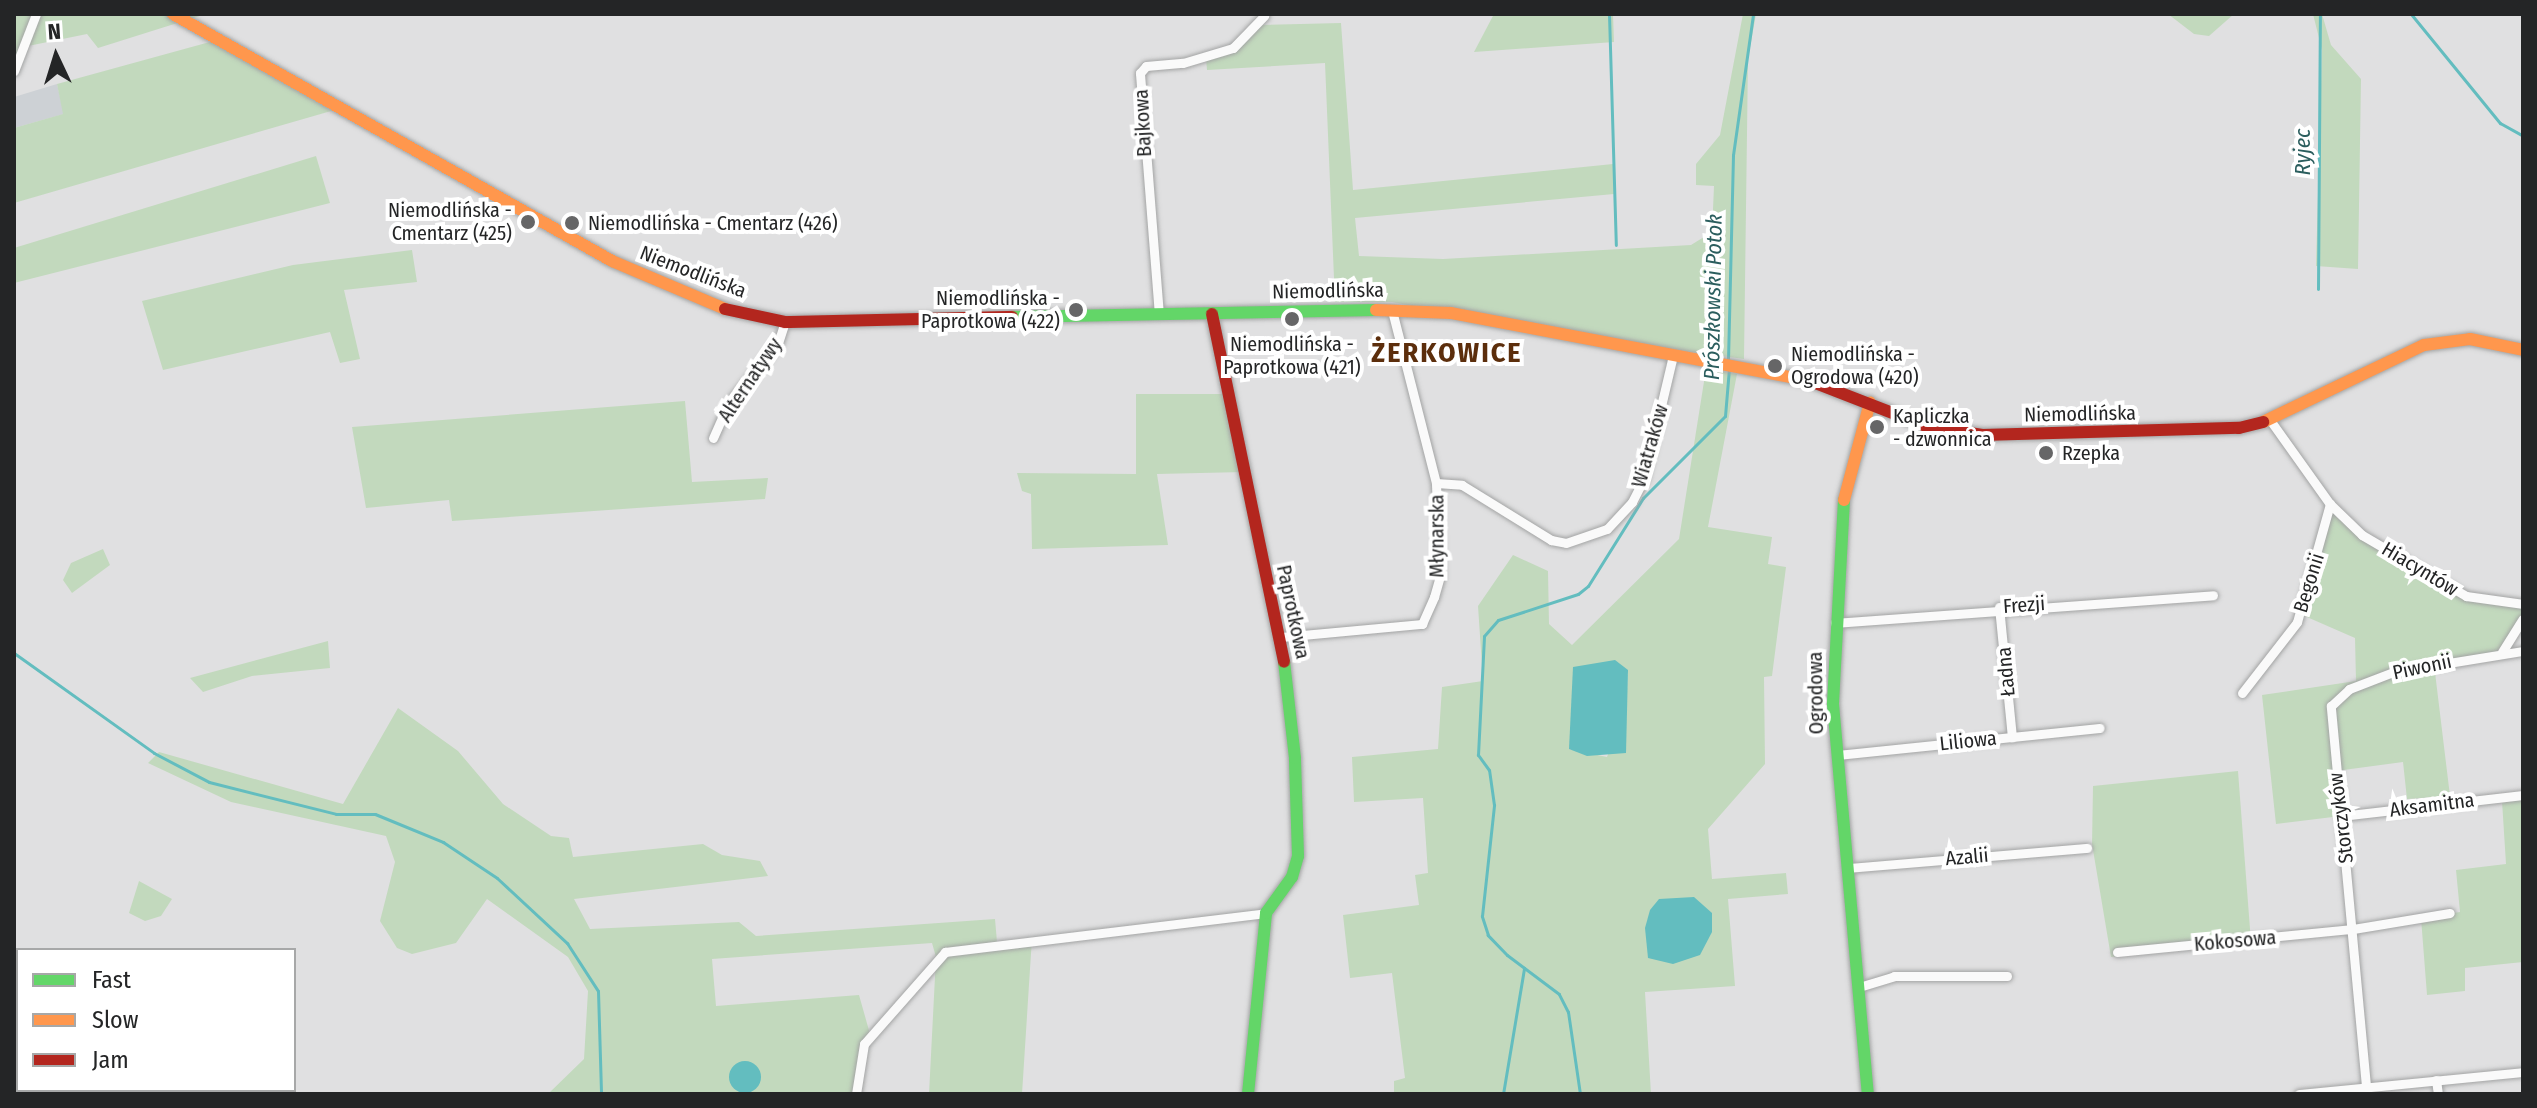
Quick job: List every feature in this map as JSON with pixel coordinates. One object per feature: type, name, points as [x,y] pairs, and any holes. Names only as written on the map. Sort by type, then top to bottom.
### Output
[{"type":"main road","name":"Niemodlińska","points":[[173,14],[612,261],[728,310],[785,322],[1392,310],[1451,313],[1822,383],[1926,426],[1982,435],[2216,430],[2270,420],[2424,345],[2470,339],[2523,350]]},
{"type":"main road","name":"Paprotkowa","points":[[1212,314],[1281,637],[1295,758],[1298,849],[1292,877],[1266,913]]},
{"type":"main road","name":"Ogrodowa","points":[[1868,1094],[1837,755],[1835,623],[1847,481],[1870,402]]},
{"type":"main road","points":[[1248,1094],[1266,913]]},
{"type":"street","points":[[14,71],[36,14]]},
{"type":"street","name":"Bajkowa","points":[[1159,315],[1140,73],[1146,66],[1183,63],[1233,48],[1264,16]]},
{"type":"street","name":"Młynarska","points":[[1281,637],[1422,624],[1440,576],[1436,483],[1392,310]]},
{"type":"street","name":"Alternatywy","points":[[713,438],[728,404],[778,343],[785,322]]},
{"type":"street","name":"Wiatraków","points":[[1436,483],[1462,485],[1551,540],[1590,538],[1607,529],[1632,502],[1644,478],[1673,355]]},
{"type":"street","name":"Hiacyntów","points":[[2270,420],[2330,504],[2362,535],[2466,596],[2523,604]]},
{"type":"street","name":"Begonii","points":[[2242,693],[2297,622],[2330,504]]},
{"type":"street","name":"Frezji","points":[[1835,623],[1999,607],[2213,595]]},
{"type":"street","name":"Ładna","points":[[1999,607],[2012,737]]},
{"type":"street","points":[[2502,652],[2523,619]]},
{"type":"street","name":"Piwonii","points":[[2331,706],[2349,689],[2393,672],[2523,651]]},
{"type":"street","name":"Storczyków","points":[[2331,706],[2366,1086]]},
{"type":"street","name":"Liliowa","points":[[1837,755],[2100,728]]},
{"type":"street","name":"Aksamitna","points":[[2341,816],[2523,795]]},
{"type":"street","name":"Azalii","points":[[1848,868],[2087,848]]},
{"type":"street","points":[[856,1094],[864,1044],[945,952],[1266,913]]},
{"type":"street","points":[[2353,929],[2450,913]]},
{"type":"street","name":"Kokosowa","points":[[2117,952],[2353,929]]},
{"type":"street","points":[[1859,987],[1894,976],[2007,976]]},
{"type":"street","points":[[2299,1094],[2523,1072]]},
{"type":"street","points":[[2436,1080],[2438,1094]]},
{"type":"shaded area","points":[[57,84],[64,114],[14,128],[14,97]]},
{"type":"green space","points":[[14,14],[206,14],[98,48],[87,34],[23,47],[14,71]]},
{"type":"green space","points":[[1494,14],[1613,14],[1614,42],[1474,52]]},
{"type":"green space","points":[[1743,14],[1756,14],[1748,59],[1744,359],[1545,332],[1392,302],[1335,302],[1325,63],[1207,70],[1206,58],[1233,48],[1257,25],[1341,23],[1353,190],[1613,164],[1614,194],[1355,218],[1359,256],[1443,259],[1691,245],[1712,232],[1714,186],[1696,185],[1696,164],[1720,135]]},
{"type":"green space","points":[[2168,14],[2234,14],[2209,36],[2194,34]]},
{"type":"green space","points":[[2313,14],[2322,14],[2331,45],[2361,79],[2358,269],[2316,266],[2322,50]]},
{"type":"green space","points":[[217,40],[338,109],[14,203],[14,128],[63,114],[57,84]]},
{"type":"green space","points":[[316,156],[330,203],[14,283],[14,248]]},
{"type":"green space","points":[[412,250],[417,282],[344,290],[360,359],[340,363],[330,332],[163,370],[142,301],[293,265]]},
{"type":"green space","points":[[1706,369],[1737,374],[1708,527],[1772,537],[1768,564],[1786,567],[1772,676],[1764,677],[1765,764],[1708,829],[1712,879],[1786,873],[1788,894],[1728,899],[1735,986],[1645,992],[1651,1094],[1394,1094],[1394,1081],[1405,1078],[1392,973],[1350,978],[1343,915],[1419,905],[1415,875],[1428,873],[1423,798],[1354,802],[1352,757],[1438,749],[1442,687],[1483,681],[1478,606],[1513,555],[1548,571],[1549,624],[1572,645],[1679,539]],"holes":[[[1628,670],[1626,707],[1607,757],[1569,749]]]},
{"type":"green space","points":[[1136,394],[1223,394],[1244,472],[1157,474],[1168,545],[1032,549],[1031,494],[1022,491],[1017,473],[1136,474]]},
{"type":"green space","points":[[685,401],[692,482],[768,478],[765,499],[452,521],[449,500],[366,508],[352,427]]},
{"type":"green space","points":[[2330,504],[2362,535],[2466,596],[2523,604],[2523,619],[2502,652],[2434,664],[2450,796],[2407,799],[2403,762],[2336,771],[2341,816],[2276,824],[2262,695],[2356,681],[2355,638],[2300,614]]},
{"type":"green space","points":[[103,549],[110,565],[72,593],[63,580],[71,563]]},
{"type":"green space","points":[[328,641],[330,668],[252,676],[203,692],[190,678]]},
{"type":"green space","points":[[398,708],[458,751],[503,804],[551,836],[569,838],[573,857],[703,844],[722,855],[760,861],[768,876],[574,899],[590,929],[739,922],[756,936],[995,919],[997,942],[1032,938],[1022,1094],[929,1094],[936,957],[932,943],[712,959],[716,1006],[859,995],[870,1034],[856,1094],[548,1094],[584,1059],[588,991],[568,957],[487,899],[456,943],[412,954],[397,948],[380,921],[395,862],[386,836],[231,802],[148,763],[159,752],[343,804]]},
{"type":"green space","points":[[2238,771],[2251,942],[2111,957],[2092,844],[2093,786]]},
{"type":"green space","points":[[2523,799],[2523,962],[2465,968],[2465,991],[2427,995],[2421,918],[2460,912],[2456,870],[2506,864],[2502,801]]},
{"type":"green space","points":[[139,881],[172,899],[161,916],[145,921],[129,913]]},
{"type":"water","points":[[1615,660],[1628,670],[1626,753],[1587,756],[1569,749],[1573,667]]},
{"type":"water","points":[[1694,897],[1712,913],[1712,932],[1700,955],[1673,964],[1648,958],[1645,928],[1650,910],[1659,899]]},
{"type":"water","points":[[745,1061],[756,1066],[761,1077],[756,1088],[745,1093],[734,1088],[729,1077],[734,1066]]},
{"type":"waterway","points":[[1609,14],[1616,245]]},
{"type":"waterway","name":"Prószkowski Potok","points":[[1728,360],[1733,155],[1753,14]]},
{"type":"waterway","name":"Ryjec","points":[[2318,289],[2320,14]]},
{"type":"waterway","points":[[2411,14],[2500,123],[2523,136]]},
{"type":"waterway","name":"Prószkowski Potok","points":[[1580,1094],[1568,1012],[1559,994],[1507,955],[1488,935],[1482,916],[1494,805],[1489,770],[1478,755],[1484,636],[1498,620],[1578,594],[1588,586],[1643,498],[1725,416],[1729,368]]},
{"type":"waterway","points":[[14,653],[154,753],[209,782],[336,814],[375,814],[443,842],[497,878],[567,943],[598,991],[601,1094]]},
{"type":"waterway","points":[[1503,1094],[1524,968]]},
{"type":"traffic: fast","points":[[1012,317],[1376,310]]},
{"type":"traffic: fast","points":[[1844,500],[1833,704],[1868,1094]]},
{"type":"traffic: fast","points":[[1248,1094],[1266,913],[1292,877],[1298,856],[1295,758],[1284,662]]},
{"type":"traffic: slow","points":[[173,14],[612,261],[725,309]]},
{"type":"traffic: slow","points":[[1376,310],[1451,313],[1810,381]]},
{"type":"traffic: slow","points":[[2263,422],[2424,345],[2470,339],[2523,350]]},
{"type":"traffic: slow","points":[[1844,500],[1870,402]]},
{"type":"traffic: jam","points":[[725,309],[785,322],[1012,317]]},
{"type":"traffic: jam","points":[[1212,314],[1284,662]]},
{"type":"traffic: jam","points":[[1810,381],[1926,426],[1982,435],[2239,428],[2263,422]]},
{"type":"place","name":"Niemodlińska - Cmentarz (425)","points":[[528,222]]},
{"type":"place","name":"Niemodlińska - Cmentarz (426)","points":[[572,223]]},
{"type":"place","name":"Niemodlińska - Paprotkowa (422)","points":[[1076,310]]},
{"type":"place","name":"Niemodlińska - Paprotkowa (421)","points":[[1292,319]]},
{"type":"place","name":"Niemodlińska - Ogrodowa (420)","points":[[1775,366]]},
{"type":"place","name":"Kapliczka - dzwonnica","points":[[1877,427]]},
{"type":"place","name":"Rzepka","points":[[2046,453]]},
{"type":"district","name":"ŻERKOWICE","points":[[1447,353]]}]
